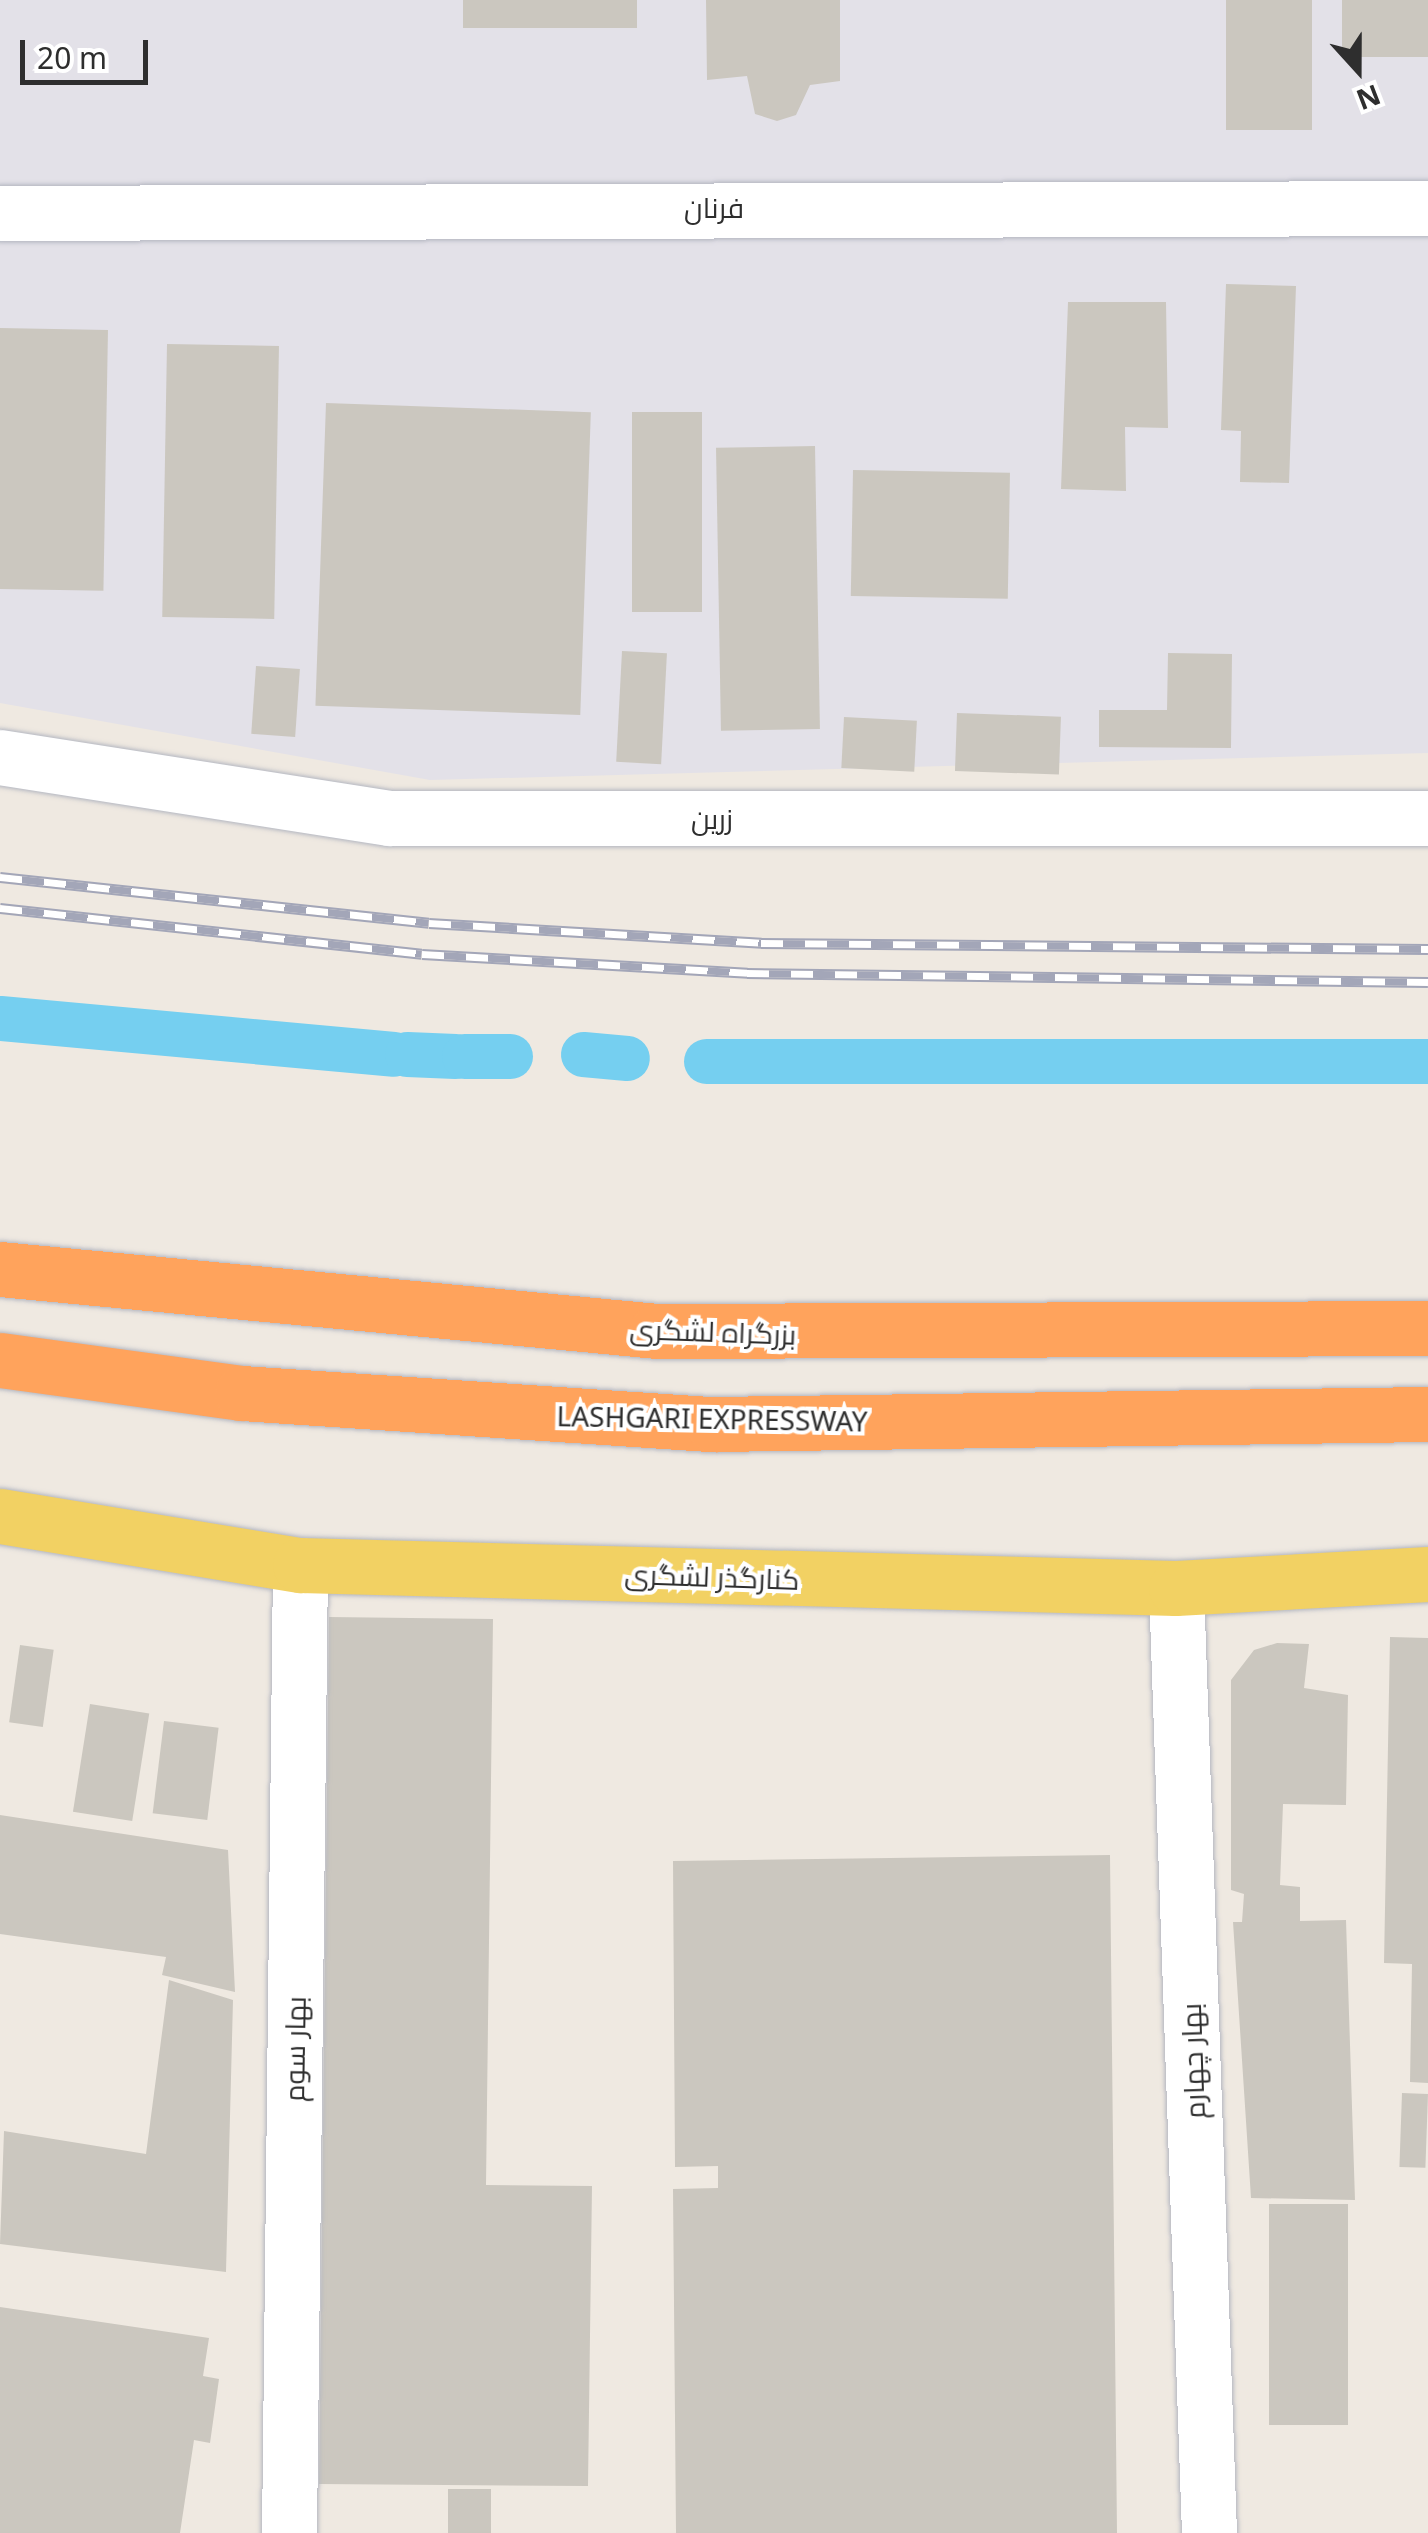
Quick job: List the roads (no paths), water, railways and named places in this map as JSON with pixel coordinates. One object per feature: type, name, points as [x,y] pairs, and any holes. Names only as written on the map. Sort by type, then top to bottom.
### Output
[{"type":"highway","name":"بزرگراه لشگری","points":[[0,1269],[657,1331],[1428,1328]]},
{"type":"highway","name":"LASHGARI EXPRESSWAY","points":[[0,1360],[242,1394],[713,1424],[1428,1414]]},
{"type":"main road","name":"کنارگذر لشگری","points":[[0,1516],[300,1565],[1176,1588],[1428,1574]]},
{"type":"street","name":"فرنان","points":[[0,213],[1428,208]]},
{"type":"street","name":"زرین","points":[[0,758],[388,818],[1428,818]]},
{"type":"street","name":"بهار سوم","points":[[288,2533],[300,1565]]},
{"type":"street","name":"بهار چهارم","points":[[1176,1588],[1209,2533]]},
{"type":"waterway","points":[[0,1018],[393,1054]]},
{"type":"waterway","points":[[407,1054],[455,1056]]},
{"type":"waterway","points":[[583,1054],[627,1058]]},
{"type":"waterway","points":[[464,1056],[510,1056]]},
{"type":"waterway","points":[[706,1061],[1428,1061]]},
{"type":"railway","points":[[0,877],[429,923],[761,943],[1428,949]]},
{"type":"railway","points":[[0,908],[422,954],[747,973],[1428,982]]}]
